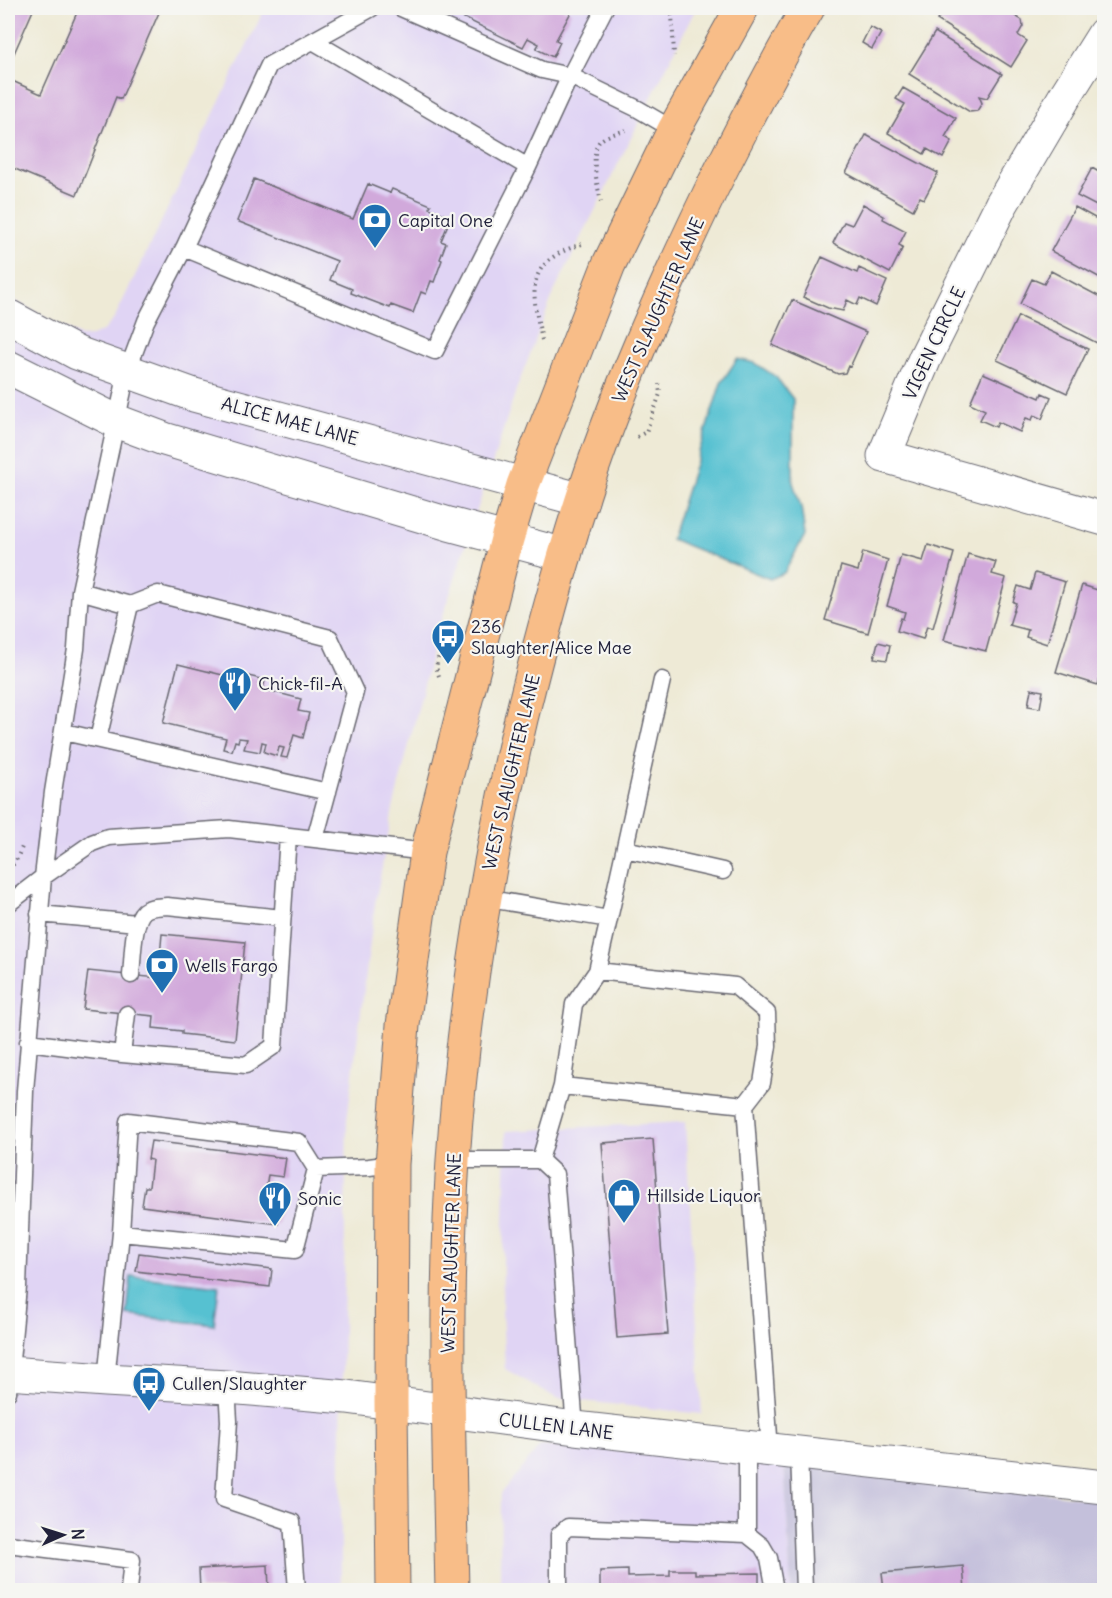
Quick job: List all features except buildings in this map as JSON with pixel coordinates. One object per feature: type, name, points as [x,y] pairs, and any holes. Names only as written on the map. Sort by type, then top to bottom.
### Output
[{"type":"main road","points":[[393,1590],[392,1164],[403,1025],[427,852],[523,484],[609,264],[674,130],[742,8]]},
{"type":"main road","name":"WEST SLAUGHTER LANE","points":[[452,1590],[448,1252],[453,1160],[461,1060],[483,898],[496,830],[532,675],[565,555],[618,399],[660,300],[741,129],[808,8]]},
{"type":"street","name":"VIGEN CIRCLE","points":[[1104,34],[1001,206],[925,358],[884,456],[1104,519]]},
{"type":"street","name":"ALICE MAE LANE","points":[[8,316],[77,353],[194,395],[582,500]]},
{"type":"street","points":[[8,367],[116,421],[164,439],[438,521],[565,555]]},
{"type":"street","name":"CULLEN LANE","points":[[8,1379],[106,1380],[347,1397],[575,1428],[1104,1487]]},
{"type":"lane","points":[[8,1379],[18,1287],[14,1230],[28,1042],[53,792],[76,649],[80,591],[127,372],[146,321],[184,248],[270,65],[372,8]]},
{"type":"lane","points":[[401,8],[542,70],[570,76],[638,109],[674,130]]},
{"type":"lane","points":[[184,248],[435,351],[605,8]]},
{"type":"lane","points":[[313,40],[528,167]]},
{"type":"lane","points":[[80,591],[130,605],[158,594],[330,638],[355,692],[315,839]]},
{"type":"lane","points":[[98,739],[130,605]]},
{"type":"lane","points":[[540,1160],[562,1086],[574,1004],[597,971],[662,680]]},
{"type":"lane","points":[[64,732],[328,792]]},
{"type":"lane","points":[[8,904],[92,843],[108,837],[230,829],[427,852]]},
{"type":"lane","points":[[28,1042],[122,1054],[246,1065],[274,1046],[288,836]]},
{"type":"lane","points":[[625,849],[723,871]]},
{"type":"lane","points":[[483,898],[609,919]]},
{"type":"lane","points":[[131,975],[137,923],[143,912],[151,907],[167,906],[282,918]]},
{"type":"lane","points":[[39,914],[137,923]]},
{"type":"lane","points":[[597,971],[735,986],[766,1013],[768,1046],[762,1083],[745,1105],[772,1450],[804,1590]]},
{"type":"lane","points":[[122,1054],[127,1014]]},
{"type":"lane","points":[[562,1086],[745,1105]]},
{"type":"lane","points":[[106,1380],[121,1233],[128,1121],[299,1142],[316,1169],[295,1250],[121,1233]]},
{"type":"lane","points":[[453,1160],[540,1160],[555,1174],[575,1428]]},
{"type":"lane","points":[[316,1169],[392,1164]]},
{"type":"lane","points":[[227,1387],[229,1421],[224,1499],[292,1522],[297,1590]]},
{"type":"lane","points":[[747,1534],[772,1450]]},
{"type":"lane","points":[[559,1590],[559,1535],[568,1527],[747,1534],[762,1546],[769,1558],[775,1590]]},
{"type":"lane","points":[[8,1544],[132,1560],[129,1590]]},
{"type":"path","points":[[673,8],[674,56]]},
{"type":"path","points":[[601,201],[597,184],[596,149],[599,142],[607,136],[626,130]]},
{"type":"path","points":[[542,340],[535,308],[534,294],[537,274],[544,262],[567,248],[582,244]]},
{"type":"path","points":[[640,434],[646,432],[660,394],[658,387]]},
{"type":"path","points":[[439,677],[436,667],[445,630],[453,622]]},
{"type":"path","points":[[8,868],[19,857],[24,842]]},
{"type":"shaded area","points":[[265,8],[696,8],[554,292],[516,390],[435,640],[393,809],[375,904],[347,1120],[341,1435],[341,1590],[8,1590],[8,297],[81,337],[92,336],[104,330],[114,319]]},
{"type":"shaded area","points":[[685,1122],[702,1414],[556,1398],[505,1369],[502,1310],[506,1131]]},
{"type":"shaded area","points":[[540,1446],[784,1461],[791,1590],[500,1590],[501,1494]]},
{"type":"shaded area","points":[[784,1461],[1104,1500],[1104,1590],[791,1590]]},
{"type":"water","points":[[737,359],[755,363],[776,377],[793,399],[793,483],[801,507],[805,535],[784,573],[770,579],[671,539],[721,383]]},
{"type":"water","points":[[131,1276],[219,1286],[214,1325],[127,1315]]},
{"type":"place","name":"Capital One","points":[[375,249]]},
{"type":"place","name":"236 Slaughter/Alice Mae","points":[[448,665]]},
{"type":"place","name":"Chick-fil-A","points":[[235,712]]},
{"type":"place","name":"Wells Fargo","points":[[162,994]]},
{"type":"place","name":"Hillside Liquor","points":[[624,1224]]},
{"type":"place","name":"Sonic","points":[[275,1227]]},
{"type":"place","name":"Cullen/Slaughter","points":[[149,1412]]}]
